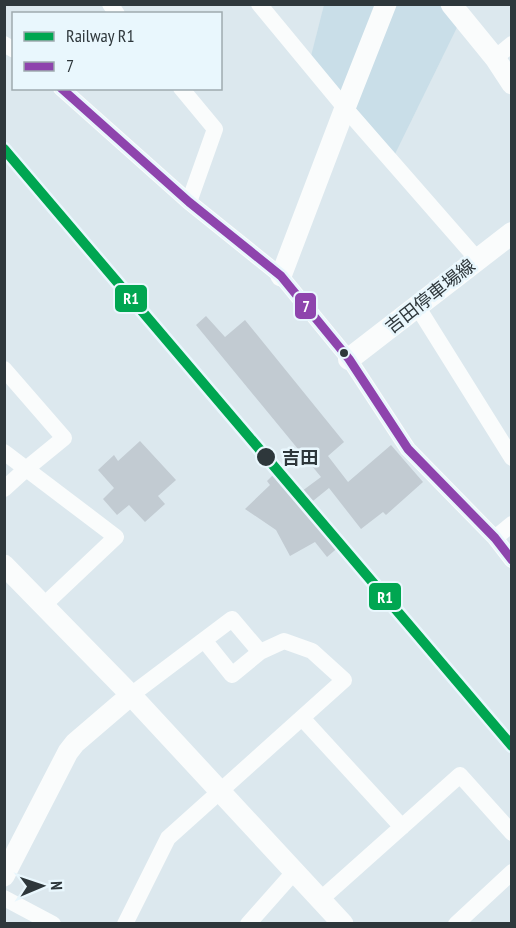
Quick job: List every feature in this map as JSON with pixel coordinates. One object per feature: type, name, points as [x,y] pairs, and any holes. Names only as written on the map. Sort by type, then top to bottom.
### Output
[{"type":"main road","name":"吉田停車場線","points":[[349,359],[512,233]]},
{"type":"street","points":[[259,4],[345,108],[477,260]]},
{"type":"street","points":[[281,276],[386,4]]},
{"type":"street","points":[[451,4],[495,58],[512,84]]},
{"type":"street","points":[[495,58],[512,44]]},
{"type":"street","points":[[63,90],[189,202],[281,276],[349,359],[408,449],[495,538],[512,560]]},
{"type":"street","points":[[183,90],[214,129],[189,202]]},
{"type":"street","points":[[417,306],[512,458]]},
{"type":"street","points":[[4,369],[64,438],[4,489]]},
{"type":"street","points":[[4,452],[116,537],[44,605]]},
{"type":"street","points":[[495,538],[512,524]]},
{"type":"street","points":[[4,565],[221,791],[344,924]]},
{"type":"street","points":[[4,876],[75,742],[130,695],[232,619],[260,652]]},
{"type":"street","points":[[125,924],[168,838],[344,680],[312,651],[284,641],[260,652],[232,675],[204,640]]},
{"type":"street","points":[[302,718],[402,826]]},
{"type":"street","points":[[321,899],[460,775],[512,833]]},
{"type":"street","points":[[248,924],[295,871]]},
{"type":"street","points":[[456,924],[512,872]]},
{"type":"street","points":[[4,898],[53,924]]},
{"type":"shaded area","points":[[324,5],[468,5],[395,154],[311,56]]},
{"type":"building","points":[[206,316],[225,337],[245,320],[344,442],[328,456],[348,482],[391,445],[423,482],[386,515],[383,512],[361,529],[329,488],[308,505],[341,545],[327,557],[315,542],[290,556],[276,530],[245,509],[270,485],[267,481],[277,471],[298,494],[321,477],[196,325]]},
{"type":"building","points":[[140,441],[176,480],[158,496],[165,504],[145,522],[129,505],[117,515],[103,499],[114,488],[98,470],[114,455],[118,461]]},
{"type":"rail line","name":"R1","points":[[4,149],[512,746]]},
{"type":"transit line","name":"7","points":[[63,90],[189,202],[281,276],[349,359],[408,449],[495,538],[512,560]]},
{"type":"place","name":"吉田","points":[[266,457]]}]
